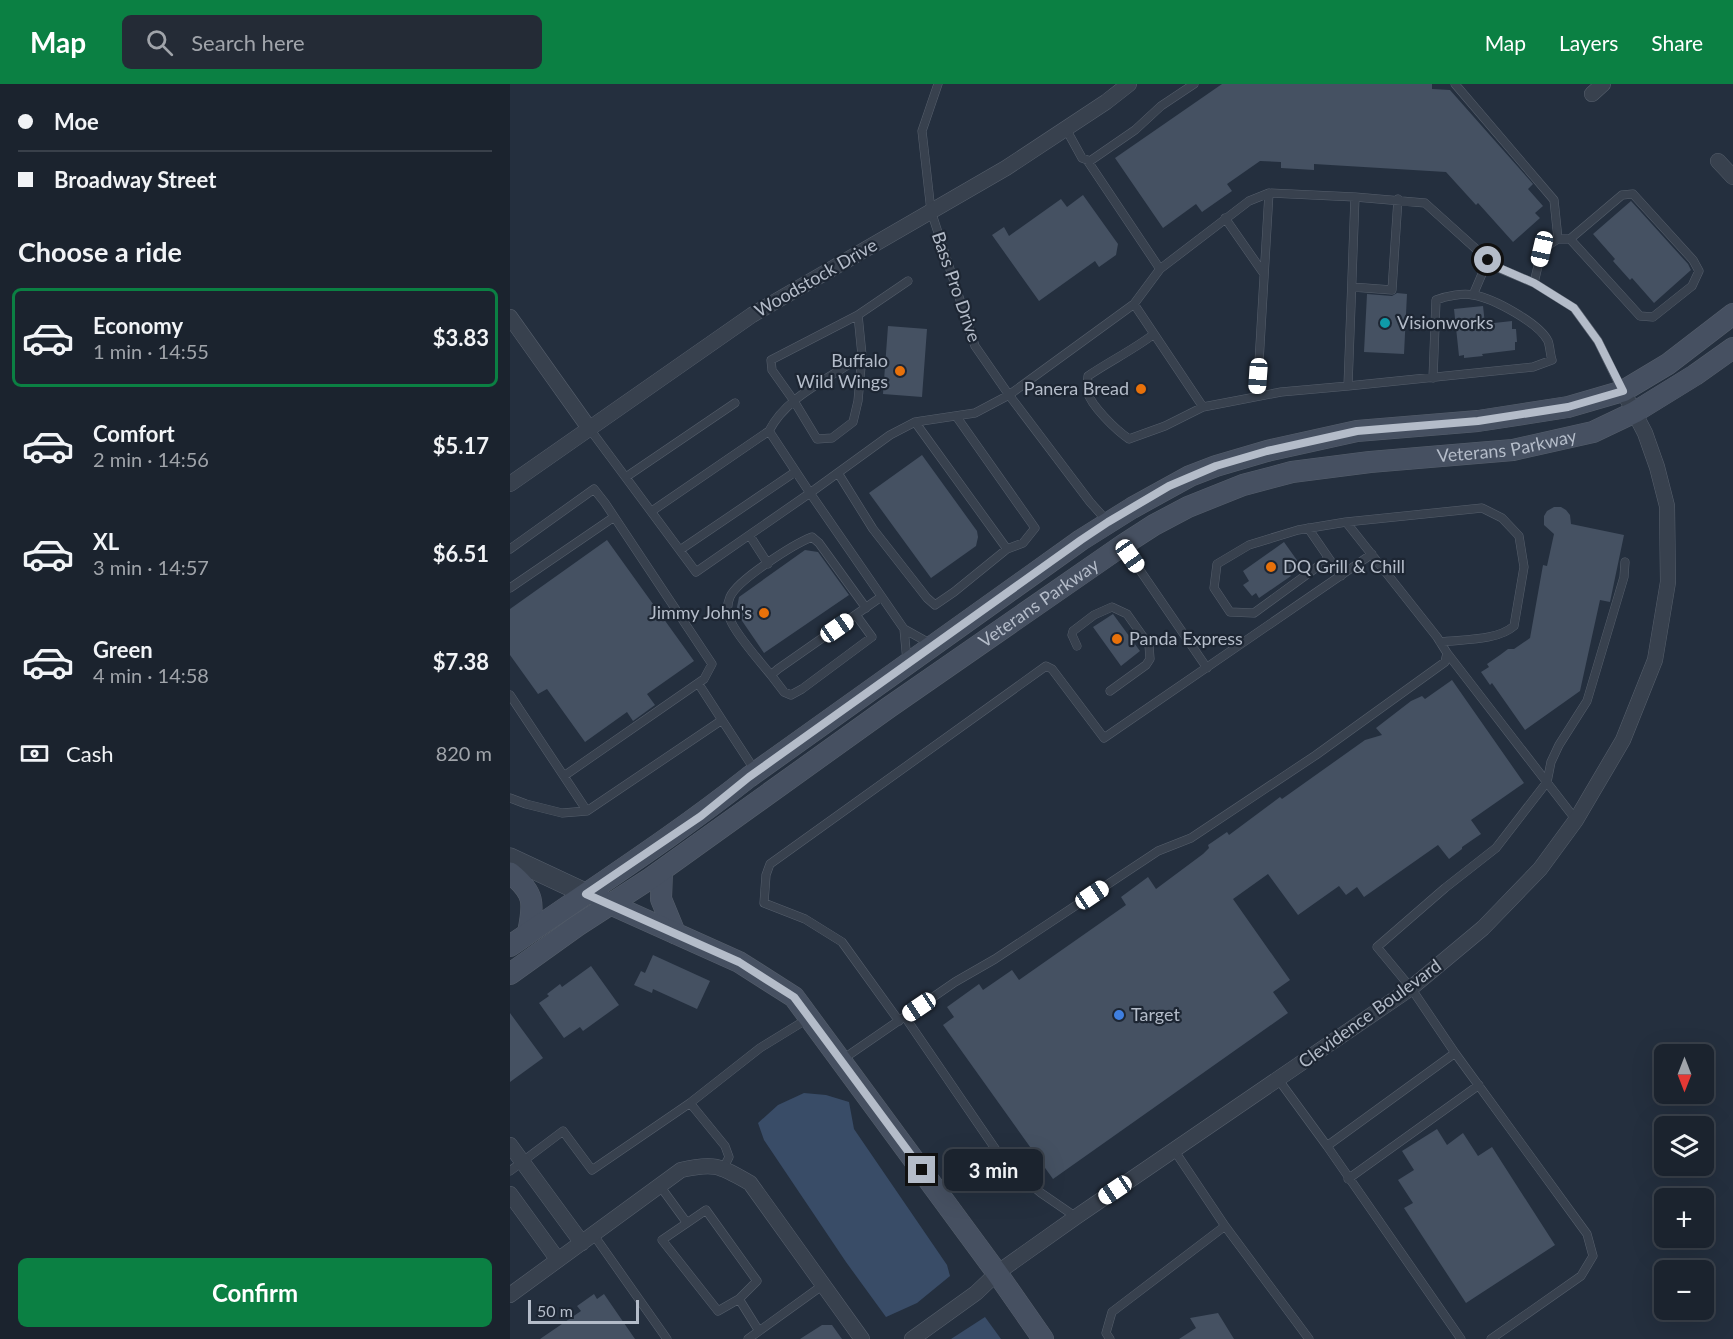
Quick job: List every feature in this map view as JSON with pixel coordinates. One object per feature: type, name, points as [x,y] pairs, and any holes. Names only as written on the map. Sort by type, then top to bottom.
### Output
[{"type":"main road","name":"Veterans Parkway","points":[[510,946],[701,816],[756,772],[1108,522],[1166,488],[1216,466],[1267,451],[1357,431],[1478,421],[1568,407],[1623,391],[1668,364],[1733,314]]},
{"type":"main road","name":"Veterans Parkway","points":[[510,974],[662,871],[888,708],[1123,545],[1188,507],[1243,485],[1292,472],[1370,462],[1513,450],[1593,432],[1635,412],[1695,375],[1733,348]]},
{"type":"main road","points":[[662,871],[661,899],[675,933]]},
{"type":"main road","points":[[510,873],[522,884],[533,900],[528,933]]},
{"type":"main road","points":[[586,894],[739,962],[794,997],[1043,1339]]},
{"type":"street","name":"Woodstock Drive","points":[[510,484],[752,315],[1006,168],[1106,102],[1129,84]]},
{"type":"street","points":[[1718,161],[1733,177]]},
{"type":"street","points":[[510,317],[590,428]]},
{"type":"street","name":"Clevidence Boulevard","points":[[912,1339],[976,1293],[997,1273],[1076,1217],[1412,988],[1483,928],[1540,869],[1576,820],[1623,740],[1655,660],[1668,582],[1667,506],[1645,433],[1623,391]]},
{"type":"street","points":[[1108,522],[1123,545]]},
{"type":"street","points":[[510,858],[586,894]]},
{"type":"street","points":[[510,1145],[516,1166],[587,1239]]},
{"type":"street","points":[[510,1295],[681,1170],[704,1165],[723,1167],[750,1183],[861,1339]]},
{"type":"street","points":[[510,1194],[558,1260]]},
{"type":"lane","name":"Bass Pro Drive","points":[[938,84],[922,131],[931,211],[975,346],[1009,395],[1090,502],[1108,522]]},
{"type":"lane","points":[[1066,129],[1082,158],[1090,161],[1135,130],[1161,106],[1194,84]]},
{"type":"lane","points":[[1455,84],[1554,200],[1558,239]]},
{"type":"lane","points":[[1086,159],[1160,269]]},
{"type":"lane","points":[[1257,396],[1269,193]]},
{"type":"lane","points":[[590,428],[696,572],[890,435],[915,422],[975,413],[1009,395],[1134,304],[1160,269],[1249,201],[1269,193],[1398,199],[1425,203],[1497,267],[1534,283],[1574,308],[1598,341],[1623,391]]},
{"type":"lane","points":[[1534,283],[1542,249],[1558,239],[1570,239],[1622,195],[1633,194],[1693,260],[1699,271],[1692,286],[1653,317],[1640,316],[1570,239]]},
{"type":"lane","points":[[1348,386],[1355,197]]},
{"type":"lane","points":[[1352,287],[1392,290],[1398,199]]},
{"type":"lane","points":[[1226,218],[1264,274]]},
{"type":"lane","points":[[1473,295],[1488,260]]},
{"type":"lane","points":[[858,315],[862,355],[858,401],[853,422],[832,438],[817,439],[772,370],[771,360],[858,315],[908,281]]},
{"type":"lane","points":[[1154,334],[1088,376],[1086,390],[1113,428],[1129,439],[1164,426],[1203,407],[1257,396],[1281,392],[1433,378],[1533,367],[1552,360],[1548,341],[1528,320],[1502,306],[1473,295],[1436,300],[1433,378]]},
{"type":"lane","points":[[1134,304],[1203,407]]},
{"type":"lane","points":[[651,512],[769,431],[776,417],[794,401],[862,355]]},
{"type":"lane","points":[[626,477],[735,403]]},
{"type":"lane","points":[[838,473],[873,529],[935,605],[1007,549],[1023,543],[1035,528],[956,416]]},
{"type":"lane","points":[[915,422],[1007,549]]},
{"type":"lane","points":[[769,431],[904,629],[932,645]]},
{"type":"lane","points":[[680,550],[795,472]]},
{"type":"lane","points":[[510,549],[594,489],[712,664],[704,679],[564,776]]},
{"type":"lane","points":[[1328,559],[1254,613],[1230,612],[1214,588],[1218,564],[1249,545],[1308,528],[1482,508],[1502,518],[1519,536],[1524,567],[1514,626],[1507,632],[1492,636],[1440,642]]},
{"type":"lane","points":[[510,588],[614,517]]},
{"type":"lane","points":[[1346,522],[1576,820]]},
{"type":"lane","points":[[1308,528],[1341,576]]},
{"type":"lane","points":[[750,536],[768,564]]},
{"type":"lane","points":[[856,615],[872,637],[791,695],[784,692],[730,622],[727,609],[730,596],[736,589],[797,543],[812,537],[819,543],[866,608]]},
{"type":"lane","points":[[1123,545],[1207,668]]},
{"type":"lane","points":[[1076,1217],[1041,1194],[1005,1163],[902,1019],[842,942],[805,919],[764,903],[766,874],[770,864],[1046,666],[1052,669],[1104,738],[1372,554]]},
{"type":"lane","points":[[1491,1339],[1581,1276],[1593,1256],[1587,1234],[1455,1053],[1412,988],[1377,947],[1445,888],[1496,848],[1547,782],[1551,762],[1558,745],[1587,701],[1624,577],[1625,562]]},
{"type":"lane","points":[[771,675],[881,597]]},
{"type":"lane","points":[[1077,646],[1072,635],[1073,631],[1094,615],[1112,607],[1127,614],[1149,645],[1150,658],[1146,665],[1110,691]]},
{"type":"lane","points":[[904,629],[907,663]]},
{"type":"lane","points":[[842,1060],[955,982],[995,960],[1158,851],[1191,838],[1316,755],[1445,662],[1448,657],[1447,653]]},
{"type":"lane","points":[[698,683],[756,772]]},
{"type":"lane","points":[[510,695],[587,811]]},
{"type":"lane","points":[[510,798],[562,813],[587,811],[722,720]]},
{"type":"lane","points":[[516,1166],[563,1131],[592,1170],[690,1103],[760,1048],[810,1017]]},
{"type":"lane","points":[[1326,1146],[1455,1053]]},
{"type":"lane","points":[[1278,1079],[1461,1339]]},
{"type":"lane","points":[[1348,1179],[1479,1085]]},
{"type":"lane","points":[[690,1103],[725,1146],[729,1157],[723,1167]]},
{"type":"lane","points":[[1174,1150],[1225,1226],[1309,1339]]},
{"type":"lane","points":[[660,1186],[687,1223]]},
{"type":"lane","points":[[706,1210],[757,1281],[739,1299],[718,1311],[662,1240],[706,1210]]},
{"type":"lane","points":[[1110,1339],[1106,1333],[1112,1312],[1225,1226]]},
{"type":"lane","points":[[587,1239],[667,1339]]},
{"type":"lane","points":[[748,1339],[823,1285]]},
{"type":"lane","points":[[739,1299],[759,1331]]},
{"type":"water","points":[[804,1093],[826,1095],[849,1102],[854,1129],[947,1265],[950,1276],[917,1303],[886,1317],[764,1140],[758,1123],[778,1105]]},
{"type":"water","points":[[985,1317],[1001,1339],[951,1339]]},
{"type":"building","points":[[1222,84],[1432,84],[1432,89],[1450,90],[1533,184],[1528,189],[1543,206],[1535,213],[1540,218],[1513,242],[1446,172],[1314,164],[1314,170],[1281,168],[1281,162],[1260,161],[1227,184],[1232,191],[1202,212],[1196,204],[1163,228],[1115,158]]},
{"type":"building","points":[[1083,195],[1118,244],[1116,255],[1099,267],[1095,261],[1039,301],[992,235],[1004,227],[1009,236],[1061,199],[1067,207]]},
{"type":"building","points":[[1631,201],[1691,270],[1654,303],[1613,261],[1615,259],[1593,234]]},
{"type":"building","name":"Visionworks","points":[[1397,293],[1407,294],[1404,354],[1364,352],[1367,294],[1392,296]]},
{"type":"building","points":[[1483,306],[1485,324],[1512,321],[1512,329],[1516,329],[1515,350],[1482,354],[1483,356],[1464,358],[1464,355],[1459,356],[1454,309]]},
{"type":"building","points":[[888,326],[927,329],[922,397],[883,394]]},
{"type":"building","points":[[922,455],[977,531],[978,537],[976,546],[931,578],[869,493]]},
{"type":"building","points":[[1554,507],[1566,510],[1570,515],[1571,524],[1624,535],[1610,602],[1600,600],[1580,691],[1525,730],[1492,683],[1490,685],[1481,672],[1489,667],[1487,664],[1508,649],[1514,649],[1530,638],[1543,565],[1547,566],[1554,534],[1544,525],[1544,516]]},
{"type":"building","points":[[607,540],[694,661],[647,694],[655,705],[633,721],[627,712],[585,742],[547,689],[538,694],[510,655],[510,609]]},
{"type":"building","name":"DQ Grill & Chill","points":[[1284,542],[1299,563],[1288,572],[1291,576],[1259,598],[1256,593],[1252,596],[1243,585],[1249,581],[1243,571]]},
{"type":"building","points":[[805,550],[818,552],[849,595],[764,653],[736,612],[739,597]]},
{"type":"building","name":"Panda Express","points":[[1113,614],[1140,651],[1121,666],[1093,627]]},
{"type":"building","name":"Target","points":[[1452,680],[1524,783],[1471,820],[1481,834],[1449,859],[1438,845],[1364,897],[1357,887],[1346,895],[1339,886],[1298,915],[1268,874],[1233,899],[1290,980],[1273,992],[1288,1013],[1053,1179],[943,1025],[954,1017],[947,1007],[979,984],[983,990],[1012,970],[1019,980],[1126,905],[1121,897],[1148,877],[1156,889],[1203,854],[1209,848],[1208,845],[1227,832],[1229,835],[1280,797],[1282,799],[1365,740],[1382,735],[1376,728],[1411,701],[1422,696],[1425,699]]},
{"type":"building","points":[[653,955],[710,981],[697,1009],[653,989],[652,993],[634,985],[641,971],[645,973]]},
{"type":"building","points":[[591,966],[619,1005],[583,1031],[580,1027],[564,1038],[539,1003],[560,984],[562,987]]},
{"type":"building","points":[[510,1013],[543,1058],[510,1082]]},
{"type":"building","points":[[1437,1129],[1447,1145],[1463,1133],[1478,1156],[1492,1147],[1555,1245],[1466,1303],[1404,1208],[1413,1203],[1398,1180],[1414,1170],[1402,1151]]},
{"type":"building","points":[[594,1294],[597,1299],[604,1294],[635,1339],[540,1339],[581,1311],[577,1306]]},
{"type":"building","points":[[1218,1313],[1234,1339],[1179,1339],[1196,1328],[1190,1318]]},
{"type":"building","points":[[822,1325],[832,1325],[842,1339],[800,1339]]},
{"type":"place","name":"Visionworks","points":[[1385,323]]},
{"type":"place","name":"Buffalo Wild Wings","points":[[900,371]]},
{"type":"place","name":"Panera Bread","points":[[1141,389]]},
{"type":"place","name":"DQ Grill & Chill","points":[[1271,567]]},
{"type":"place","name":"Jimmy John's","points":[[764,613]]},
{"type":"place","name":"Panda Express","points":[[1117,639]]},
{"type":"place","name":"Target","points":[[1119,1015]]},
{"type":"route","points":[[922,1170],[794,997],[739,962],[586,894],[701,816],[749,777],[1081,540],[1169,486],[1216,466],[1267,451],[1357,431],[1478,421],[1568,407],[1623,391],[1598,341],[1574,308],[1534,283],[1497,267],[1488,260]]}]
